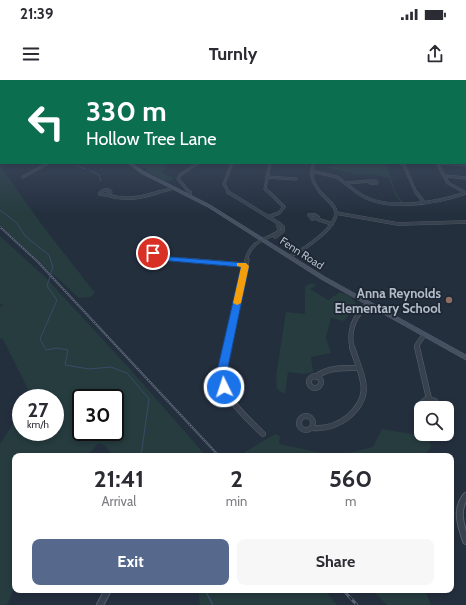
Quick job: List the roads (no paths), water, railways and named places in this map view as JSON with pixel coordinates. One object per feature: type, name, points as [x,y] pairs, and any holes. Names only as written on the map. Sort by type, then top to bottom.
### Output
[{"type":"street","points":[[23,177],[45,164]]},
{"type":"street","name":"Fenn Road","points":[[132,164],[142,172],[214,208],[323,278],[466,358]]},
{"type":"street","points":[[190,195],[191,193],[178,181],[178,177],[196,164]]},
{"type":"street","points":[[231,164],[224,183],[226,192],[282,225],[282,232],[270,240],[264,240],[250,249],[222,377],[224,387],[230,398],[263,434]]},
{"type":"street","points":[[268,217],[280,213],[284,206],[266,189],[270,164]]},
{"type":"street","points":[[289,257],[308,246],[335,220],[336,213],[332,205],[315,186],[311,179],[314,164]]},
{"type":"street","points":[[404,164],[416,193],[423,202]]},
{"type":"street","points":[[438,164],[451,186],[466,193]]},
{"type":"street","points":[[311,172],[330,174],[340,178],[362,197],[379,202],[394,204],[448,200],[466,193]]},
{"type":"street","points":[[445,176],[466,178]]},
{"type":"street","points":[[267,177],[296,179]]},
{"type":"street","points":[[347,183],[369,182]]},
{"type":"street","points":[[107,195],[117,198],[136,198],[174,188]]},
{"type":"street","points":[[183,192],[188,190]]},
{"type":"street","points":[[336,213],[377,222],[398,224],[466,222]]},
{"type":"street","points":[[317,219],[332,224]]},
{"type":"street","points":[[162,257],[246,266]]},
{"type":"street","points":[[313,428],[322,430],[331,427],[352,415],[360,406],[365,388],[363,377],[351,346],[351,328],[359,312],[368,304]]},
{"type":"street","points":[[424,335],[417,345],[417,352],[429,399]]},
{"type":"street","points":[[316,377],[318,374],[325,371],[359,368]]},
{"type":"street","points":[[423,401],[429,399],[435,401]]},
{"type":"street","points":[[466,496],[460,506],[460,516],[466,541]]},
{"type":"street","points":[[100,605],[107,593]]},
{"type":"waterway","points":[[77,166],[86,169]]},
{"type":"waterway","points":[[89,170],[99,175],[101,181]]},
{"type":"waterway","points":[[0,210],[17,223],[25,236],[49,255],[53,267],[47,286],[57,300],[40,339],[46,350],[57,348],[68,350],[65,365],[89,369],[111,367],[127,373],[149,399],[141,453]]},
{"type":"waterway","points":[[207,593],[213,605]]},
{"type":"railway","points":[[0,227],[38,262],[216,453]]},
{"type":"railway","points":[[346,593],[357,605]]},
{"type":"place","name":"Anna Reynolds Elementary School","points":[[449,300]]}]
